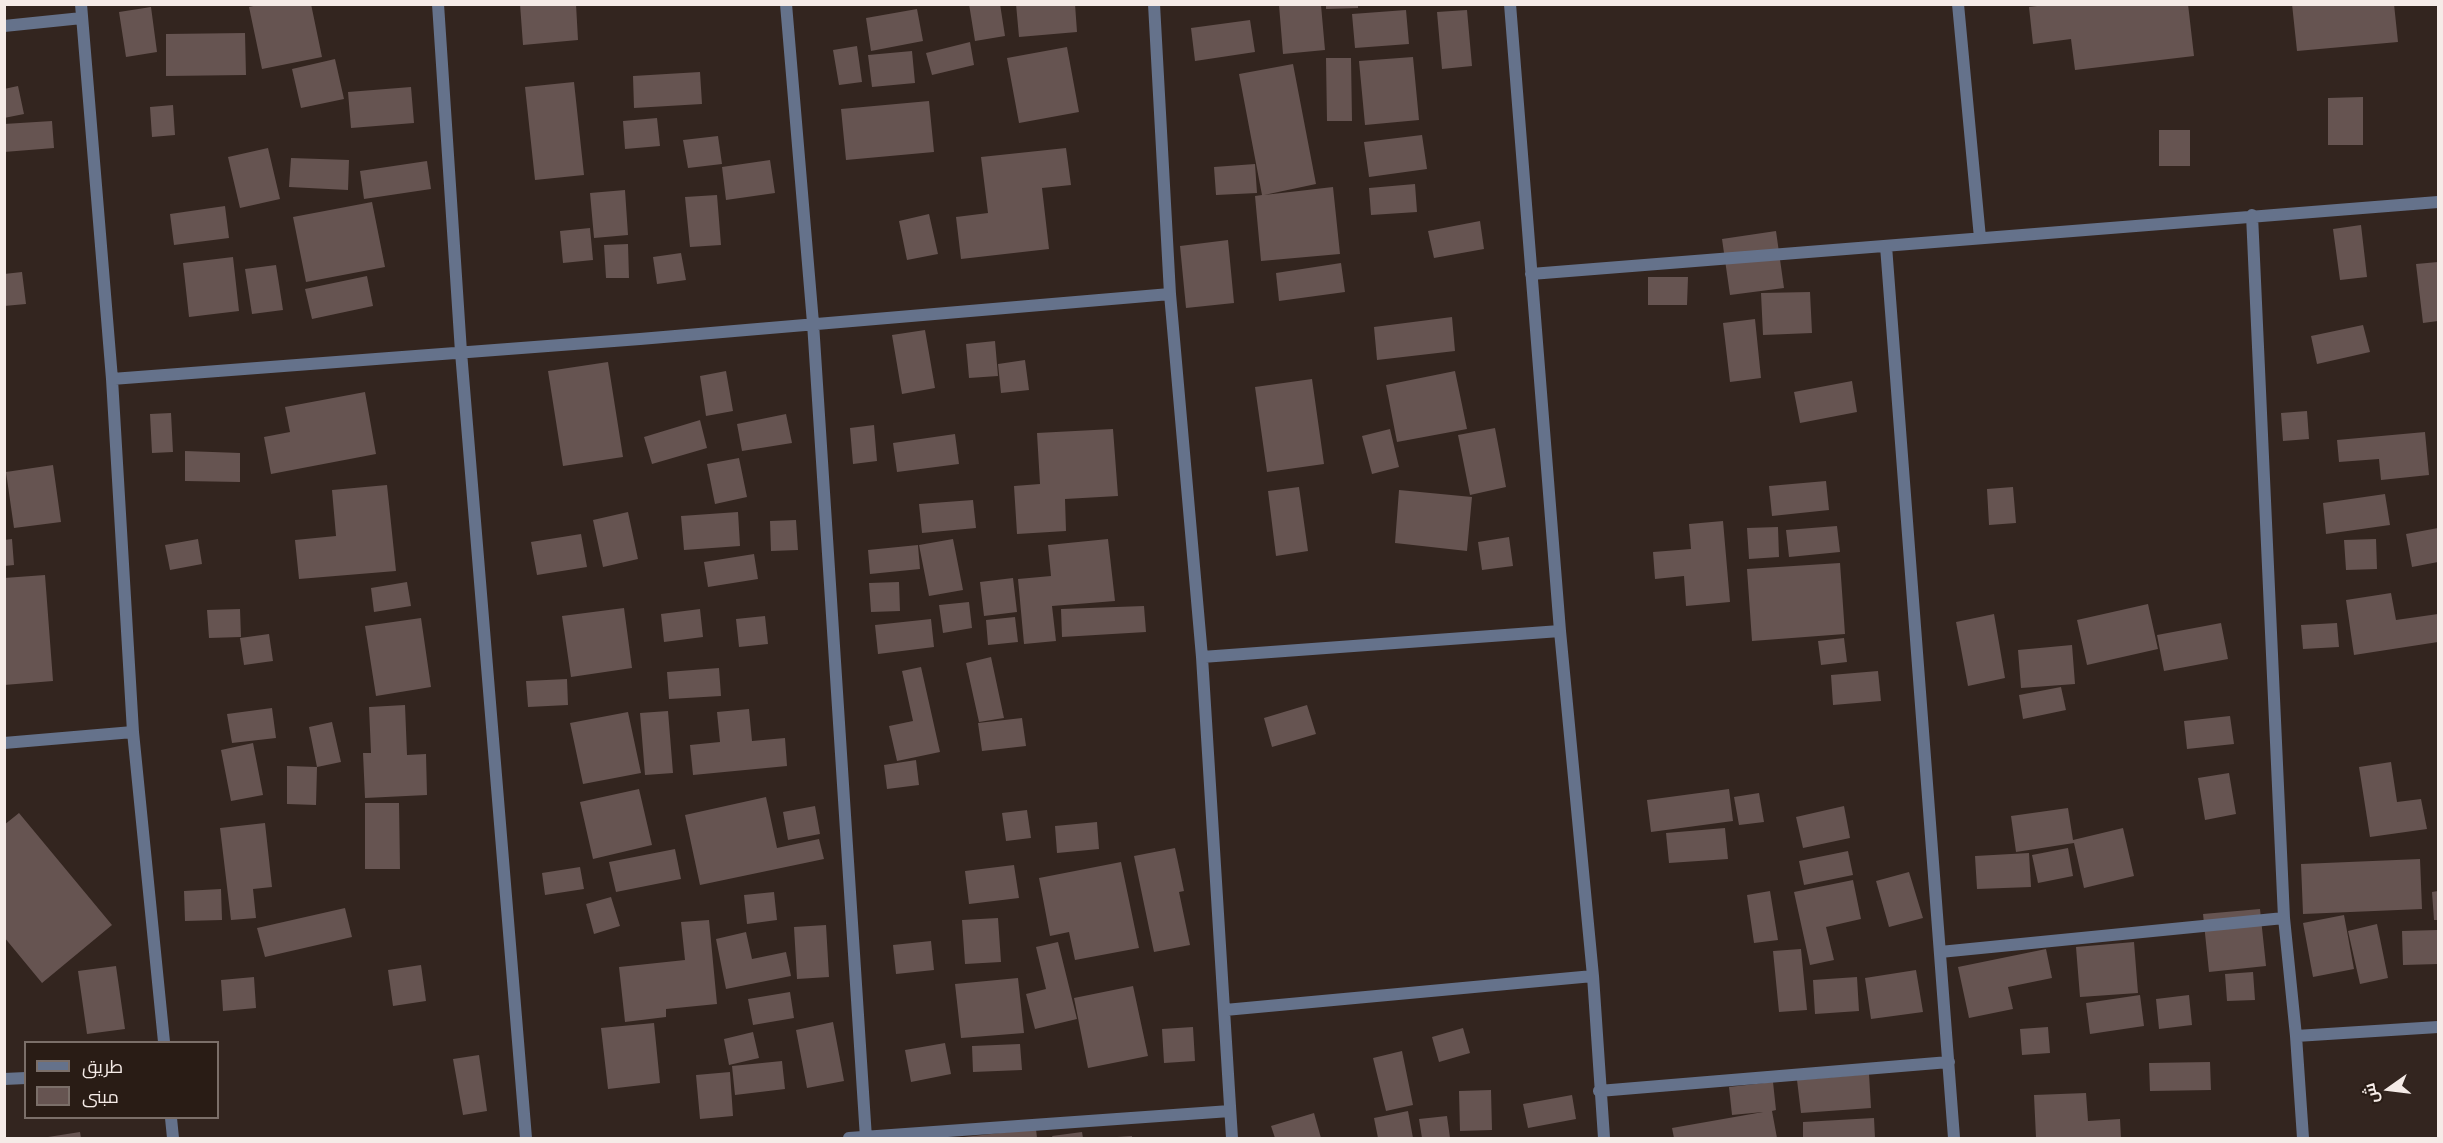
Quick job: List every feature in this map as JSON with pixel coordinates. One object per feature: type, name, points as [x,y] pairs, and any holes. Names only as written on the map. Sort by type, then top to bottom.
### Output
[{"type":"street","points":[[81,4],[112,380],[133,732],[164,1041]]},
{"type":"street","points":[[438,4],[461,352],[526,1138]]},
{"type":"street","points":[[786,4],[813,323],[866,1138]]},
{"type":"street","points":[[1154,4],[1170,294],[1202,657],[1232,1138]]},
{"type":"street","points":[[1510,4],[1560,631],[1593,976],[1599,1091],[1604,1138]]},
{"type":"street","points":[[1958,4],[1980,238]]},
{"type":"street","points":[[4,26],[82,18]]},
{"type":"street","points":[[1531,273],[2439,202]]},
{"type":"street","points":[[2252,215],[2284,918],[2296,1036],[2303,1138]]},
{"type":"street","points":[[1886,246],[1954,1138]]},
{"type":"street","points":[[112,380],[1170,294]]},
{"type":"street","points":[[1202,657],[1560,631]]},
{"type":"street","points":[[4,743],[133,732]]},
{"type":"street","points":[[1940,952],[2284,918]]},
{"type":"street","points":[[1225,1010],[1593,976]]},
{"type":"street","points":[[2296,1036],[2439,1027]]},
{"type":"street","points":[[1599,1091],[1949,1062]]},
{"type":"street","points":[[4,1080],[24,1078]]},
{"type":"street","points":[[849,1138],[1230,1111]]},
{"type":"street","points":[[171,1119],[173,1138]]},
{"type":"building","points":[[262,4],[311,4],[322,57],[262,69],[249,7]]},
{"type":"building","points":[[520,4],[576,4],[578,40],[523,45]]},
{"type":"building","points":[[969,4],[1000,4],[1005,36],[975,41]]},
{"type":"building","points":[[1016,4],[1075,4],[1077,32],[1019,37]]},
{"type":"building","points":[[1326,4],[1358,4],[1358,8],[1326,9]]},
{"type":"building","points":[[2053,4],[2188,4],[2194,56],[2075,70],[2071,39],[2033,44],[2029,7]]},
{"type":"building","points":[[2292,4],[2394,4],[2398,42],[2297,51]]},
{"type":"building","points":[[1279,5],[1321,5],[1325,50],[1283,54]]},
{"type":"building","points":[[151,7],[157,52],[126,57],[119,12]]},
{"type":"building","points":[[917,9],[923,41],[871,51],[866,18]]},
{"type":"building","points":[[1406,10],[1409,44],[1355,48],[1352,14]]},
{"type":"building","points":[[1467,10],[1472,66],[1442,69],[1437,12]]},
{"type":"building","points":[[1250,20],[1255,52],[1195,61],[1191,28]]},
{"type":"building","points":[[245,33],[246,75],[166,76],[166,34]]},
{"type":"building","points":[[970,42],[974,65],[932,75],[926,53]]},
{"type":"building","points":[[857,46],[862,82],[839,85],[833,50]]},
{"type":"building","points":[[1067,47],[1079,112],[1019,123],[1007,58]]},
{"type":"building","points":[[912,51],[915,83],[872,87],[868,55]]},
{"type":"building","points":[[1413,57],[1419,120],[1365,125],[1359,61]]},
{"type":"building","points":[[1326,58],[1351,58],[1352,121],[1327,121]]},
{"type":"building","points":[[335,59],[344,99],[301,108],[292,69]]},
{"type":"building","points":[[1293,64],[1316,184],[1264,195],[1333,187],[1340,254],[1261,261],[1255,196],[1262,195],[1239,74]]},
{"type":"building","points":[[700,72],[702,104],[634,108],[633,76]]},
{"type":"building","points":[[574,82],[584,175],[535,180],[525,87]]},
{"type":"building","points":[[18,86],[24,114],[4,118],[4,89]]},
{"type":"building","points":[[411,87],[414,123],[351,128],[348,92]]},
{"type":"building","points":[[2363,97],[2363,145],[2328,145],[2328,98]]},
{"type":"building","points":[[929,101],[934,152],[846,160],[841,109]]},
{"type":"building","points":[[173,105],[175,135],[152,137],[150,107]]},
{"type":"building","points":[[657,118],[660,146],[625,149],[623,121]]},
{"type":"building","points":[[52,121],[54,148],[4,152],[4,124]]},
{"type":"building","points":[[2159,130],[2190,130],[2190,166],[2159,166]]},
{"type":"building","points":[[1422,135],[1427,169],[1369,177],[1364,142]]},
{"type":"building","points":[[718,136],[722,164],[688,168],[683,140]]},
{"type":"building","points":[[268,148],[280,199],[240,208],[228,157]]},
{"type":"building","points":[[1066,148],[1071,185],[1042,188],[1049,249],[961,259],[956,217],[988,213],[981,157]]},
{"type":"building","points":[[291,158],[349,160],[348,190],[289,187]]},
{"type":"building","points":[[770,160],[775,193],[726,200],[722,167]]},
{"type":"building","points":[[427,161],[431,189],[364,199],[360,171]]},
{"type":"building","points":[[1255,164],[1257,193],[1216,195],[1214,167]]},
{"type":"building","points":[[1415,184],[1417,212],[1371,215],[1369,188]]},
{"type":"building","points":[[625,190],[628,235],[594,238],[590,193]]},
{"type":"building","points":[[717,195],[721,245],[690,247],[685,197]]},
{"type":"building","points":[[372,202],[385,267],[306,282],[293,217]]},
{"type":"building","points":[[225,206],[229,238],[174,245],[170,214]]},
{"type":"building","points":[[929,214],[938,254],[907,260],[899,221]]},
{"type":"building","points":[[1480,221],[1484,249],[1434,258],[1428,231]]},
{"type":"building","points":[[2361,225],[2367,277],[2340,280],[2333,229]]},
{"type":"building","points":[[590,228],[593,260],[563,263],[560,231]]},
{"type":"building","points":[[1776,231],[1784,288],[1730,295],[1722,239]]},
{"type":"building","points":[[1228,240],[1234,303],[1186,308],[1180,246]]},
{"type":"building","points":[[628,244],[629,278],[606,278],[604,245]]},
{"type":"building","points":[[681,253],[686,280],[657,284],[653,257]]},
{"type":"building","points":[[233,257],[239,311],[189,317],[183,263]]},
{"type":"building","points":[[2438,262],[2438,321],[2423,323],[2416,264]]},
{"type":"building","points":[[1341,263],[1345,292],[1279,301],[1276,273]]},
{"type":"building","points":[[276,265],[283,310],[252,314],[245,269]]},
{"type":"building","points":[[22,272],[26,304],[4,306],[4,274]]},
{"type":"building","points":[[367,276],[373,306],[312,319],[305,289]]},
{"type":"building","points":[[1648,277],[1688,277],[1687,305],[1648,305]]},
{"type":"building","points":[[1810,292],[1812,333],[1763,335],[1761,293]]},
{"type":"building","points":[[1452,317],[1455,351],[1377,360],[1374,327]]},
{"type":"building","points":[[1755,319],[1761,378],[1730,382],[1723,323]]},
{"type":"building","points":[[2363,325],[2370,352],[2317,364],[2311,336]]},
{"type":"building","points":[[925,330],[935,388],[902,394],[892,335]]},
{"type":"building","points":[[995,341],[998,376],[969,378],[966,344]]},
{"type":"building","points":[[1025,360],[1029,390],[1001,393],[998,364]]},
{"type":"building","points":[[608,362],[623,457],[563,466],[548,371]]},
{"type":"building","points":[[726,371],[733,411],[706,416],[700,376]]},
{"type":"building","points":[[1455,371],[1467,429],[1397,442],[1386,385]]},
{"type":"building","points":[[1312,379],[1324,464],[1267,472],[1255,387]]},
{"type":"building","points":[[1852,381],[1857,412],[1800,423],[1794,392]]},
{"type":"building","points":[[365,392],[376,454],[271,474],[264,437],[290,432],[285,407]]},
{"type":"building","points":[[2307,411],[2309,439],[2283,441],[2281,413]]},
{"type":"building","points":[[171,413],[173,452],[152,453],[150,414]]},
{"type":"building","points":[[786,414],[792,443],[742,451],[737,424]]},
{"type":"building","points":[[700,420],[707,448],[652,464],[644,437]]},
{"type":"building","points":[[874,425],[877,461],[853,464],[850,428]]},
{"type":"building","points":[[1495,428],[1506,487],[1470,495],[1458,435]]},
{"type":"building","points":[[1113,429],[1118,496],[1065,499],[1066,531],[1017,534],[1014,486],[1040,484],[1037,433]]},
{"type":"building","points":[[1390,429],[1399,467],[1372,474],[1362,436]]},
{"type":"building","points":[[2425,432],[2429,475],[2381,480],[2379,459],[2339,462],[2337,440]]},
{"type":"building","points":[[955,434],[959,464],[897,472],[893,443]]},
{"type":"building","points":[[185,451],[240,453],[240,482],[185,481]]},
{"type":"building","points":[[739,458],[747,497],[715,504],[707,464]]},
{"type":"building","points":[[53,465],[61,522],[14,528],[6,472]]},
{"type":"building","points":[[1826,481],[1829,510],[1772,516],[1769,486]]},
{"type":"building","points":[[387,485],[396,571],[299,579],[295,540],[336,536],[332,490]]},
{"type":"building","points":[[1299,487],[1308,551],[1276,556],[1268,491]]},
{"type":"building","points":[[2013,487],[2016,523],[1989,525],[1987,489]]},
{"type":"building","points":[[1399,490],[1472,497],[1467,551],[1395,543]]},
{"type":"building","points":[[2385,494],[2390,525],[2326,534],[2323,503]]},
{"type":"building","points":[[973,500],[976,528],[922,533],[919,504]]},
{"type":"building","points":[[628,512],[638,559],[603,567],[593,520]]},
{"type":"building","points":[[738,512],[740,546],[684,550],[681,516]]},
{"type":"building","points":[[796,520],[798,550],[771,551],[770,521]]},
{"type":"building","points":[[1723,521],[1730,602],[1686,606],[1684,576],[1655,579],[1653,552],[1691,549],[1689,524]]},
{"type":"building","points":[[1837,526],[1840,552],[1789,557],[1786,530]]},
{"type":"building","points":[[1778,527],[1779,557],[1749,559],[1747,528]]},
{"type":"building","points":[[2438,528],[2438,562],[2412,567],[2406,534]]},
{"type":"building","points":[[581,534],[587,567],[537,575],[531,542]]},
{"type":"building","points":[[1509,537],[1513,566],[1482,570],[1478,542]]},
{"type":"building","points":[[12,539],[14,565],[4,566],[4,540]]},
{"type":"building","points":[[198,539],[202,564],[170,570],[165,545]]},
{"type":"building","points":[[953,539],[963,590],[929,596],[919,545]]},
{"type":"building","points":[[1108,539],[1115,601],[1052,606],[1056,641],[1024,644],[1018,579],[1051,576],[1048,545]]},
{"type":"building","points":[[2376,539],[2377,569],[2346,570],[2344,540]]},
{"type":"building","points":[[918,545],[920,569],[870,574],[868,550]]},
{"type":"building","points":[[754,554],[758,579],[708,587],[704,562]]},
{"type":"building","points":[[1840,563],[1845,634],[1752,641],[1747,569]]},
{"type":"building","points":[[45,575],[53,681],[4,685],[4,578]]},
{"type":"building","points":[[1013,578],[1017,612],[984,616],[980,582]]},
{"type":"building","points":[[407,582],[411,606],[374,612],[371,588]]},
{"type":"building","points":[[899,582],[900,611],[871,612],[869,583]]},
{"type":"building","points":[[2391,593],[2396,620],[2438,614],[2438,642],[2354,655],[2346,600]]},
{"type":"building","points":[[969,602],[972,628],[943,633],[939,605]]},
{"type":"building","points":[[2148,604],[2158,649],[2087,665],[2077,620]]},
{"type":"building","points":[[1144,606],[1146,632],[1062,637],[1061,609]]},
{"type":"building","points":[[624,608],[632,668],[571,677],[562,616]]},
{"type":"building","points":[[240,609],[241,637],[209,638],[207,610]]},
{"type":"building","points":[[700,609],[703,637],[664,642],[661,614]]},
{"type":"building","points":[[1994,614],[2005,678],[1968,686],[1956,622]]},
{"type":"building","points":[[765,616],[768,644],[739,647],[736,619]]},
{"type":"building","points":[[1015,617],[1018,642],[988,645],[986,620]]},
{"type":"building","points":[[421,618],[431,687],[376,696],[365,626]]},
{"type":"building","points":[[931,619],[934,647],[878,654],[875,625]]},
{"type":"building","points":[[2221,623],[2228,659],[2164,671],[2157,635]]},
{"type":"building","points":[[2337,623],[2339,647],[2303,649],[2301,625]]},
{"type":"building","points":[[269,634],[273,661],[244,665],[240,638]]},
{"type":"building","points":[[1844,638],[1847,662],[1821,665],[1818,641]]},
{"type":"building","points":[[2072,645],[2075,684],[2021,688],[2018,650]]},
{"type":"building","points":[[991,657],[1004,718],[979,722],[966,663]]},
{"type":"building","points":[[921,667],[940,752],[897,761],[889,726],[913,721],[902,671]]},
{"type":"building","points":[[719,668],[721,696],[669,699],[667,672]]},
{"type":"building","points":[[1878,671],[1881,701],[1833,705],[1831,675]]},
{"type":"building","points":[[567,679],[568,705],[528,707],[526,681]]},
{"type":"building","points":[[2061,687],[2066,710],[2023,719],[2019,695]]},
{"type":"building","points":[[405,705],[407,755],[426,754],[427,795],[365,798],[363,753],[371,753],[369,707]]},
{"type":"building","points":[[1307,705],[1316,734],[1272,747],[1264,718]]},
{"type":"building","points":[[272,708],[276,738],[232,743],[227,714]]},
{"type":"building","points":[[749,709],[752,741],[785,738],[787,766],[693,775],[690,745],[720,742],[717,712]]},
{"type":"building","points":[[668,711],[673,773],[645,775],[640,713]]},
{"type":"building","points":[[628,712],[641,773],[583,784],[570,723]]},
{"type":"building","points":[[2230,716],[2234,744],[2187,749],[2184,721]]},
{"type":"building","points":[[1022,718],[1026,746],[982,751],[978,723]]},
{"type":"building","points":[[332,722],[341,762],[317,767],[309,727]]},
{"type":"building","points":[[253,743],[263,795],[231,801],[221,750]]},
{"type":"building","points":[[916,760],[919,785],[887,789],[884,765]]},
{"type":"building","points":[[2391,762],[2397,802],[2421,799],[2427,829],[2370,837],[2359,767]]},
{"type":"building","points":[[287,766],[317,767],[316,805],[287,804]]},
{"type":"building","points":[[2229,773],[2236,814],[2205,820],[2198,778]]},
{"type":"building","points":[[639,789],[652,845],[593,859],[580,802]]},
{"type":"building","points":[[1729,789],[1733,821],[1651,832],[1647,800]]},
{"type":"building","points":[[1759,793],[1764,822],[1739,825],[1734,797]]},
{"type":"building","points":[[766,797],[777,848],[819,839],[824,859],[700,885],[685,815]]},
{"type":"building","points":[[365,803],[399,803],[400,869],[365,869]]},
{"type":"building","points":[[815,806],[820,834],[788,840],[783,812]]},
{"type":"building","points":[[1844,806],[1850,838],[1803,848],[1796,817]]},
{"type":"building","points":[[2068,808],[2073,840],[2123,828],[2134,876],[2084,888],[2074,843],[2016,852],[2011,816]]},
{"type":"building","points":[[1027,810],[1031,838],[1006,841],[1002,813]]},
{"type":"building","points":[[19,813],[112,925],[42,983],[4,937],[4,825]]},
{"type":"building","points":[[1097,822],[1099,849],[1057,853],[1055,826]]},
{"type":"building","points":[[265,823],[272,887],[253,889],[256,918],[231,920],[220,828]]},
{"type":"building","points":[[1725,828],[1728,859],[1669,863],[1666,833]]},
{"type":"building","points":[[1175,848],[1184,891],[1179,892],[1190,945],[1154,952],[1134,856]]},
{"type":"building","points":[[2068,848],[2073,876],[2038,883],[2032,855]]},
{"type":"building","points":[[675,849],[681,879],[616,892],[609,862]]},
{"type":"building","points":[[1848,851],[1853,875],[1804,885],[1799,861]]},
{"type":"building","points":[[2029,853],[2031,887],[1977,889],[1975,856]]},
{"type":"building","points":[[2420,859],[2422,909],[2303,914],[2301,864]]},
{"type":"building","points":[[1121,862],[1139,948],[1075,960],[1069,932],[1050,936],[1039,878]]},
{"type":"building","points":[[1014,865],[1019,898],[969,904],[965,871]]},
{"type":"building","points":[[580,867],[584,889],[545,895],[542,873]]},
{"type":"building","points":[[1909,872],[1923,918],[1889,927],[1876,881]]},
{"type":"building","points":[[1853,880],[1861,919],[1826,927],[1834,960],[1810,965],[1794,892]]},
{"type":"building","points":[[221,889],[222,920],[185,921],[184,891]]},
{"type":"building","points":[[1770,891],[1778,940],[1754,943],[1747,895]]},
{"type":"building","points":[[2438,891],[2438,920],[2434,920],[2432,892]]},
{"type":"building","points":[[774,892],[777,920],[747,924],[744,895]]},
{"type":"building","points":[[611,897],[620,926],[594,934],[586,904]]},
{"type":"building","points":[[345,908],[352,937],[265,957],[257,928]]},
{"type":"building","points":[[2260,909],[2266,966],[2209,972],[2203,914]]},
{"type":"building","points":[[2344,915],[2354,969],[2313,977],[2303,923]]},
{"type":"building","points":[[998,918],[1001,962],[965,964],[962,920]]},
{"type":"building","points":[[709,920],[717,1004],[666,1009],[666,1017],[625,1022],[619,967],[685,960],[681,922]]},
{"type":"building","points":[[2377,924],[2388,978],[2360,984],[2348,931]]},
{"type":"building","points":[[826,925],[829,977],[797,979],[794,927]]},
{"type":"building","points":[[2438,930],[2438,964],[2403,965],[2402,931]]},
{"type":"building","points":[[746,932],[752,959],[786,952],[791,976],[726,989],[716,939]]},
{"type":"building","points":[[931,941],[934,970],[896,974],[893,945]]},
{"type":"building","points":[[1058,942],[1077,1019],[1035,1029],[1026,994],[1046,989],[1036,947]]},
{"type":"building","points":[[2134,942],[2138,993],[2080,997],[2076,947]]},
{"type":"building","points":[[1801,949],[1807,1010],[1779,1012],[1773,951]]},
{"type":"building","points":[[2046,949],[2052,978],[2008,987],[2013,1009],[1969,1018],[1958,967]]},
{"type":"building","points":[[421,965],[426,1001],[393,1006],[388,970]]},
{"type":"building","points":[[116,966],[125,1029],[87,1034],[78,971]]},
{"type":"building","points":[[1916,970],[1923,1012],[1871,1019],[1865,978]]},
{"type":"building","points":[[2253,972],[2255,1000],[2227,1001],[2225,974]]},
{"type":"building","points":[[254,977],[256,1008],[223,1011],[221,980]]},
{"type":"building","points":[[1857,977],[1859,1011],[1815,1014],[1813,980]]},
{"type":"building","points":[[1018,978],[1024,1033],[961,1038],[955,984]]},
{"type":"building","points":[[1133,986],[1148,1056],[1088,1068],[1074,998]]},
{"type":"building","points":[[790,992],[794,1018],[753,1025],[748,999]]},
{"type":"building","points":[[2140,995],[2144,1026],[2090,1034],[2086,1003]]},
{"type":"building","points":[[2189,995],[2192,1025],[2159,1029],[2156,999]]},
{"type":"building","points":[[833,1022],[844,1081],[807,1088],[796,1030]]},
{"type":"building","points":[[654,1023],[660,1083],[608,1089],[601,1028]]},
{"type":"building","points":[[1193,1027],[1195,1061],[1164,1063],[1162,1029]]},
{"type":"building","points":[[2048,1027],[2050,1053],[2022,1055],[2020,1029]]},
{"type":"building","points":[[1463,1028],[1470,1053],[1439,1062],[1432,1037]]},
{"type":"building","points":[[753,1032],[759,1058],[729,1065],[724,1039]]},
{"type":"building","points":[[945,1043],[951,1074],[911,1082],[905,1050]]},
{"type":"building","points":[[1020,1044],[1022,1070],[973,1072],[972,1046]]},
{"type":"building","points":[[1402,1051],[1413,1105],[1386,1111],[1373,1058]]},
{"type":"building","points":[[479,1055],[487,1111],[463,1115],[453,1059]]},
{"type":"building","points":[[782,1061],[785,1089],[735,1095],[732,1066]]},
{"type":"building","points":[[2210,1062],[2211,1090],[2150,1091],[2149,1063]]},
{"type":"building","points":[[730,1072],[733,1116],[700,1119],[696,1075]]},
{"type":"building","points":[[1869,1074],[1871,1108],[1801,1113],[1797,1080]]},
{"type":"building","points":[[1773,1082],[1776,1110],[1772,1111],[1777,1138],[1674,1138],[1672,1128],[1763,1112],[1732,1115],[1729,1087]]},
{"type":"building","points":[[1491,1090],[1492,1130],[1460,1131],[1459,1091]]},
{"type":"building","points":[[2086,1093],[2088,1121],[2120,1119],[2121,1138],[2036,1138],[2034,1095]]},
{"type":"building","points":[[1572,1095],[1576,1119],[1528,1128],[1523,1104]]},
{"type":"building","points":[[1408,1111],[1413,1138],[1378,1138],[1374,1118]]},
{"type":"building","points":[[1314,1113],[1321,1138],[1275,1138],[1271,1126]]},
{"type":"building","points":[[1447,1116],[1450,1138],[1422,1138],[1419,1119]]},
{"type":"building","points":[[1874,1118],[1875,1138],[1803,1138],[1803,1122]]},
{"type":"building","points":[[1036,1129],[1037,1138],[964,1138],[964,1137]]},
{"type":"building","points":[[80,1132],[81,1138],[48,1138],[48,1137]]},
{"type":"building","points":[[1082,1132],[1083,1138],[1053,1138],[1052,1136]]}]
